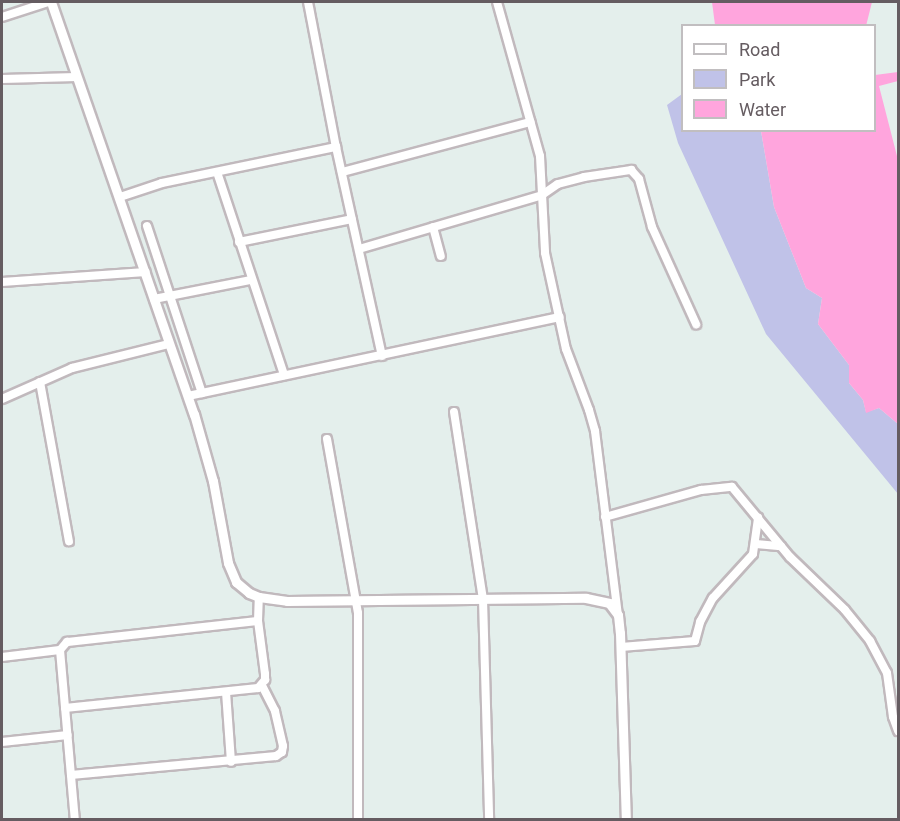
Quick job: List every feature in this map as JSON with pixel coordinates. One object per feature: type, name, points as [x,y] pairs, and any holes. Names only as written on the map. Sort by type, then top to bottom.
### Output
[{"type":"street","points":[[2,17],[49,2],[120,197],[188,396],[207,455],[232,574],[242,588],[259,597],[286,601],[594,598],[609,603],[618,615]]},
{"type":"street","points":[[308,2],[336,147],[382,356]]},
{"type":"street","points":[[497,2],[540,156],[545,253],[566,349],[590,410],[595,431],[621,647],[626,819]]},
{"type":"street","points":[[2,79],[77,77]]},
{"type":"street","points":[[342,172],[530,122]]},
{"type":"street","points":[[120,197],[152,186],[336,147]]},
{"type":"street","points":[[359,249],[542,195],[558,184],[625,170],[636,173],[652,227],[696,324]]},
{"type":"street","points":[[217,172],[284,375]]},
{"type":"street","points":[[239,242],[352,219]]},
{"type":"street","points":[[147,226],[202,393]]},
{"type":"street","points":[[433,227],[441,256]]},
{"type":"street","points":[[2,282],[146,273]]},
{"type":"street","points":[[154,299],[251,280]]},
{"type":"street","points":[[188,396],[560,317]]},
{"type":"street","points":[[2,399],[87,363],[169,344]]},
{"type":"street","points":[[40,382],[69,541]]},
{"type":"street","points":[[454,412],[483,599],[489,819]]},
{"type":"street","points":[[327,439],[350,580],[357,601],[359,639],[358,819]]},
{"type":"street","points":[[605,517],[701,490],[728,485],[737,491],[781,546],[845,610],[870,641],[887,673],[893,717],[898,731]]},
{"type":"street","points":[[621,647],[695,641],[706,609],[753,555],[758,517]]},
{"type":"street","points":[[756,544],[781,546]]},
{"type":"street","points":[[71,776],[231,762],[276,756],[282,752],[275,711],[262,685],[265,674],[258,621],[259,597]]},
{"type":"street","points":[[2,657],[60,650],[68,642],[258,621]]},
{"type":"street","points":[[60,650],[75,819]]},
{"type":"street","points":[[65,708],[253,690],[262,685]]},
{"type":"street","points":[[226,692],[231,762]]},
{"type":"street","points":[[2,742],[68,735]]},
{"type":"green space","points":[[681,95],[681,132],[761,132],[774,207],[806,288],[822,298],[818,324],[849,365],[849,383],[863,400],[866,412],[879,408],[898,424],[898,494],[766,334],[678,143],[667,105]]},
{"type":"water","points":[[712,2],[872,2],[866,24],[715,24]]},
{"type":"water","points":[[898,72],[898,81],[879,86],[898,160],[898,424],[879,408],[866,413],[863,400],[849,383],[849,365],[818,324],[822,298],[806,288],[774,207],[761,132],[876,132],[876,75]]}]
